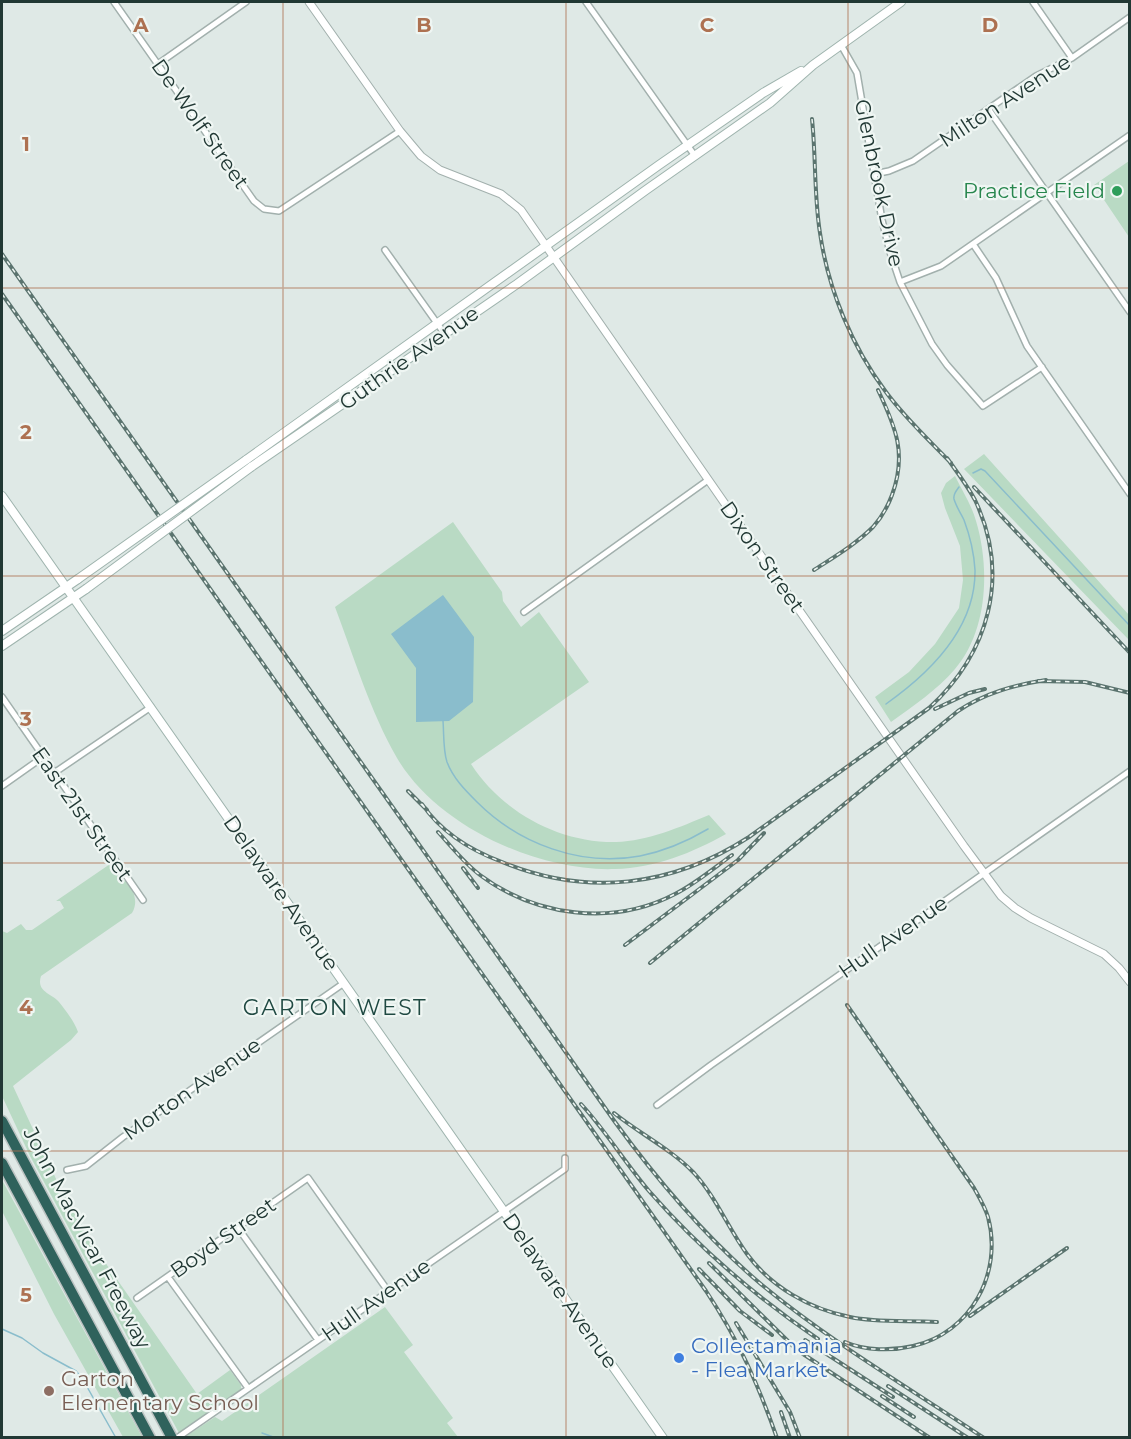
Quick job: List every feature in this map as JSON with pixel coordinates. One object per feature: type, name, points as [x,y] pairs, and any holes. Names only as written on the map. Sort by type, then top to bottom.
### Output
[{"type":"highway","name":"John MacVicar Freeway","points":[[3,1123],[172,1437]]},
{"type":"highway","name":"John MacVicar Freeway","points":[[2,1163],[150,1437]]},
{"type":"main road","name":"Guthrie Avenue","points":[[2,631],[517,284],[553,256],[770,103],[813,65],[901,2]]},
{"type":"main road","name":"Guthrie Avenue","points":[[2,646],[86,589],[437,322],[763,93],[813,65]]},
{"type":"main road","name":"Delaware Avenue","points":[[2,496],[663,1437]]},
{"type":"street","name":"De Wolf Street","points":[[114,2],[257,205],[269,211],[279,211],[400,131]]},
{"type":"street","points":[[158,64],[246,2]]},
{"type":"street","name":"Dixon Street","points":[[309,2],[400,131],[421,156],[440,170],[501,194],[521,210],[1001,896],[1015,908],[1095,948],[1119,968],[1130,982]]},
{"type":"street","points":[[586,2],[695,156]]},
{"type":"street","points":[[1034,2],[1072,58]]},
{"type":"street","name":"Milton Avenue","points":[[874,174],[905,166],[1036,76],[1072,58],[1130,17]]},
{"type":"street","name":"Glenbrook Drive","points":[[841,45],[856,73],[890,252],[900,282],[932,344],[951,370],[983,406],[1042,367]]},
{"type":"street","points":[[989,110],[1129,309]]},
{"type":"street","points":[[900,282],[941,266],[1130,135]]},
{"type":"street","points":[[973,244],[996,278],[1019,333],[1130,494]]},
{"type":"street","points":[[385,250],[444,333]]},
{"type":"street","points":[[524,612],[708,480]]},
{"type":"street","name":"East 21st Street","points":[[2,697],[143,900]]},
{"type":"street","points":[[54,773],[150,707]]},
{"type":"street","points":[[2,786],[43,757]]},
{"type":"street","name":"Hull Avenue","points":[[657,1105],[1130,771]]},
{"type":"street","name":"Morton Avenue","points":[[67,1170],[86,1166],[123,1137],[344,983]]},
{"type":"street","name":"Hull Avenue","points":[[177,1437],[565,1169],[565,1158]]},
{"type":"street","name":"Boyd Street","points":[[137,1298],[308,1178],[388,1291]]},
{"type":"street","points":[[238,1228],[318,1340]]},
{"type":"street","points":[[168,1276],[248,1389]]},
{"type":"green space","name":"Practice Field","points":[[1129,161],[1129,237],[1094,185]]},
{"type":"green space","points":[[984,454],[1129,615],[1129,640],[964,469]]},
{"type":"green space","points":[[955,476],[972,510],[980,539],[984,578],[980,618],[966,654],[955,669],[933,691],[891,722],[875,697],[909,672],[935,644],[959,608],[963,580],[960,546],[941,493],[946,483]]},
{"type":"green space","points":[[453,522],[502,592],[503,601],[521,627],[539,612],[589,682],[471,764],[484,781],[515,810],[553,830],[574,837],[595,841],[628,841],[664,833],[709,815],[726,834],[686,853],[644,866],[615,869],[585,868],[523,853],[492,840],[463,824],[437,804],[415,782],[387,740],[363,684],[335,607]]},
{"type":"green space","points":[[113,862],[133,893],[135,906],[132,913],[41,976],[42,989],[59,1002],[78,1032],[13,1086],[57,1181],[93,1245],[197,1394],[230,1370],[241,1385],[241,1390],[179,1433],[30,1156],[2,1096],[2,931],[7,933],[21,924],[26,930],[32,930],[64,908],[60,901],[56,901]]},
{"type":"green space","points":[[2,1180],[142,1437],[123,1437],[54,1314],[2,1211]]},
{"type":"green space","points":[[385,1307],[413,1345],[404,1352],[453,1418],[447,1423],[458,1437],[185,1437],[215,1417],[222,1421]]},
{"type":"water","points":[[443,595],[474,637],[473,702],[449,721],[416,722],[416,668],[391,634]]},
{"type":"waterway","points":[[973,473],[981,469],[985,471],[1130,626]]},
{"type":"waterway","points":[[886,704],[934,663],[959,630],[968,611],[975,570],[968,532],[954,499],[954,494],[959,487]]},
{"type":"waterway","points":[[443,721],[447,762],[464,788],[494,817],[512,830],[552,849],[574,855],[618,859],[658,852],[708,829]]},
{"type":"waterway","points":[[2,1329],[22,1338],[43,1353],[76,1371],[116,1438]]},
{"type":"waterway","points":[[262,1433],[276,1438]]},
{"type":"railway","points":[[812,119],[820,233],[829,275],[843,317],[862,356],[893,402],[951,463]]},
{"type":"railway","points":[[2,254],[615,1122],[665,1187],[721,1248],[788,1306],[984,1438]]},
{"type":"railway","points":[[2,294],[706,1291],[746,1362],[777,1438]]},
{"type":"railway","points":[[814,570],[852,545],[873,527],[884,512],[892,495],[899,467],[899,454],[894,429],[878,390]]},
{"type":"railway","points":[[422,804],[447,831],[479,852],[534,873],[566,880],[597,883],[659,876],[690,867],[720,854],[749,837],[929,708],[950,686],[967,663],[988,612],[992,585],[991,557],[986,529],[975,500],[947,458]]},
{"type":"railway","points":[[974,487],[1130,653]]},
{"type":"railway","points":[[650,963],[958,711],[979,699],[1000,691],[1046,680]]},
{"type":"railway","points":[[1038,681],[1085,682],[1130,693]]},
{"type":"railway","points":[[935,709],[969,693],[985,689]]},
{"type":"railway","points":[[408,791],[427,810]]},
{"type":"railway","points":[[438,832],[474,870],[502,889],[549,908],[574,912],[626,911],[651,904],[690,886],[732,855]]},
{"type":"railway","points":[[625,945],[738,860],[764,833]]},
{"type":"railway","points":[[463,868],[478,888]]},
{"type":"railway","points":[[845,1342],[870,1349],[896,1349],[933,1339],[951,1328],[978,1298],[991,1259],[988,1217],[982,1202],[847,1005]]},
{"type":"railway","points":[[581,1104],[649,1191],[708,1252],[750,1289],[818,1339]]},
{"type":"railway","points":[[614,1113],[675,1156],[694,1173],[709,1192],[747,1254],[768,1277],[792,1295],[820,1308],[850,1317],[882,1321],[937,1322]]},
{"type":"railway","points":[[970,1316],[1067,1248]]},
{"type":"railway","points":[[709,1263],[797,1350],[930,1438]]},
{"type":"railway","points":[[699,1269],[740,1311],[772,1335]]},
{"type":"railway","points":[[736,1323],[790,1412],[800,1438]]},
{"type":"railway","points":[[805,1340],[893,1397]]},
{"type":"railway","points":[[888,1386],[968,1438]]},
{"type":"railway","points":[[882,1396],[914,1417]]},
{"type":"railway","points":[[781,1412],[790,1438]]},
{"type":"place","name":"Practice Field","points":[[1117,191]]},
{"type":"place","name":"Collectamania - Flea Market","points":[[679,1358]]},
{"type":"place","name":"Garton Elementary School","points":[[49,1391]]},
{"type":"district","name":"GARTON WEST","points":[[335,1007]]}]
